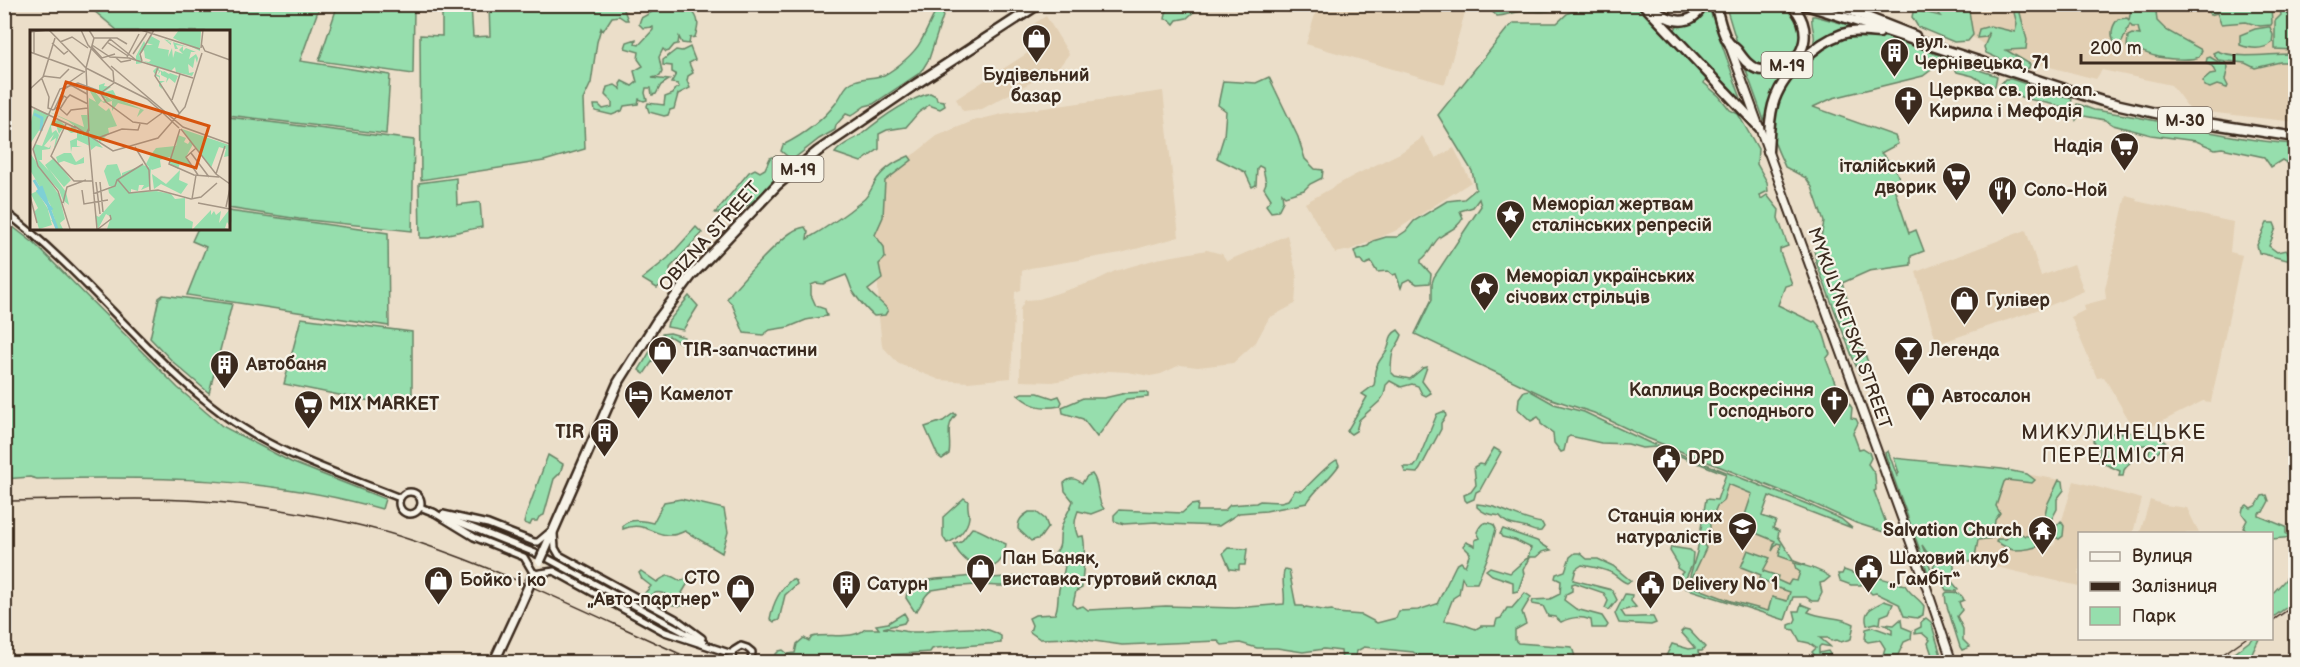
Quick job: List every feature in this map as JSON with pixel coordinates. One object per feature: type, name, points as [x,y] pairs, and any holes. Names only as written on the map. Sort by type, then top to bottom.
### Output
[{"type":"highway","name":"OBIZNA STREET","points":[[534,574],[616,386],[657,321],[694,272],[777,185],[818,151],[1039,4]]},
{"type":"highway","points":[[1643,4],[1760,127]]},
{"type":"highway","points":[[1652,4],[1660,14],[1671,21],[1680,22],[1695,16],[1702,4]]},
{"type":"highway","name":"MYKULYNETSKA STREET","points":[[1715,4],[1727,40]]},
{"type":"highway","name":"М-19","points":[[1727,40],[1748,64],[1756,69],[1773,70],[1792,63],[1802,51],[1805,36],[1802,18],[1790,4]]},
{"type":"highway","name":"М-30","points":[[1803,4],[2102,101],[2187,120],[2295,136]]},
{"type":"highway","name":"М-30","points":[[1834,4],[1866,15],[1971,60]]},
{"type":"highway","points":[[1851,4],[1866,15]]},
{"type":"highway","points":[[1768,151],[1770,122],[1776,94],[1781,85],[1810,53],[1822,44],[1855,31],[1893,34]]},
{"type":"highway","name":"М-19","points":[[494,663],[534,574]]},
{"type":"main road","name":"MYKULYNETSKA STREET","points":[[1727,40],[1922,574],[1952,663]]},
{"type":"street","points":[[4,212],[35,234],[94,291],[155,356],[224,415],[281,450],[400,498]]},
{"type":"street","points":[[407,492],[414,493],[419,497],[420,507],[416,513],[405,513],[400,508],[400,498],[407,492]]},
{"type":"street","points":[[420,507],[545,556],[714,648]]},
{"type":"street","points":[[433,512],[488,524],[534,542],[542,539],[554,529]]},
{"type":"street","points":[[433,512],[474,537],[524,557],[534,574],[554,571],[665,632],[732,654]]},
{"type":"street","points":[[554,529],[555,548],[559,555],[676,619],[714,648]]},
{"type":"street","points":[[732,654],[738,647],[747,648],[752,655],[751,663]]},
{"type":"street","points":[[732,654],[734,663]]},
{"type":"shaded area","points":[[1318,5],[1467,5],[1445,84],[1306,44]]},
{"type":"shaded area","points":[[1926,5],[2295,5],[2295,122],[2190,110],[2171,85],[2102,70],[2096,79],[1996,53]]},
{"type":"shaded area","name":"Будівельний базар","points":[[1046,16],[1069,54],[1059,67],[982,109],[963,111],[956,99],[1034,49],[1038,39],[1035,23]]},
{"type":"shaded area","points":[[1163,91],[1179,237],[1121,253],[1022,271],[1021,290],[1015,292],[1011,378],[968,382],[940,380],[899,364],[882,346],[876,221],[880,199],[879,177],[937,136],[973,121],[1002,114]]},
{"type":"shaded area","points":[[1422,136],[1436,158],[1454,148],[1471,182],[1395,231],[1350,250],[1335,253],[1305,203],[1400,153]]},
{"type":"shaded area","points":[[2126,195],[2137,198],[2136,201],[2233,222],[2230,252],[2242,255],[2211,402],[2203,401],[2137,434],[2104,377],[2097,378],[2071,317],[2085,310],[2084,305],[2106,299],[2105,289]]},
{"type":"shaded area","points":[[2026,230],[2041,276],[2074,264],[2084,291],[2051,305],[1937,344],[1916,272]]},
{"type":"shaded area","points":[[1287,235],[1297,276],[1295,304],[1269,318],[1256,342],[1233,363],[1198,367],[1180,365],[1161,374],[1150,376],[1109,371],[1053,382],[1020,381],[1020,309],[1025,300],[1039,299],[1095,281],[1115,271],[1157,259],[1207,250],[1222,254],[1227,261]]},
{"type":"shaded area","points":[[2001,470],[2061,480],[2041,544],[2054,546],[2074,481],[2142,499],[2133,532],[2078,532],[2078,586],[1974,562],[1979,534]]},
{"type":"shaded area","name":"Станція юних натуралістів","points":[[1723,483],[1767,501],[1762,516],[1776,521],[1773,528],[1779,531],[1778,536],[1794,561],[1805,565],[1785,620],[1685,588],[1695,563],[1706,499],[1717,500]]},
{"type":"shaded area","points":[[2150,500],[2187,508],[2199,532],[2140,532]]},
{"type":"green space","points":[[338,4],[414,8],[413,74],[319,61]]},
{"type":"green space","points":[[1779,4],[1796,15],[1799,22],[1800,39],[1797,50],[1780,64],[1769,67],[1749,62],[1737,42],[1725,5]]},
{"type":"green space","points":[[87,5],[320,5],[300,61],[390,75],[386,134],[230,115],[230,30],[117,30]]},
{"type":"green space","points":[[456,5],[471,5],[473,37],[490,36],[489,5],[631,5],[624,10],[628,20],[619,16],[612,17],[603,31],[601,28],[591,83],[583,100],[585,149],[544,161],[421,180],[420,35],[442,36],[442,12],[455,12]]},
{"type":"green space","points":[[653,5],[700,5],[690,9],[696,15],[698,22],[695,37],[690,38],[689,44],[682,43],[679,37],[678,44],[666,52],[663,49],[659,57],[662,72],[660,76],[652,78],[669,80],[661,85],[656,94],[652,95],[651,88],[646,88],[647,100],[639,99],[638,104],[624,106],[622,111],[612,115],[595,111],[594,105],[599,105],[603,109],[612,107],[612,102],[605,95],[607,87],[615,85],[621,89],[622,81],[632,86],[637,82],[634,71],[643,66],[638,59],[639,52],[625,48],[627,42],[636,39],[635,44],[639,45],[653,30],[653,27],[643,28],[639,24],[641,18],[652,12]]},
{"type":"green space","points":[[940,5],[956,5],[944,13],[929,59],[921,72],[873,104],[865,106],[851,116],[846,114],[836,125],[835,130],[792,160],[781,151],[783,145],[805,132],[825,116],[849,84],[857,80],[884,75],[905,60],[918,46]]},
{"type":"green space","points":[[1171,5],[1196,5],[1198,8],[1187,18],[1177,20],[1174,24],[1165,19]]},
{"type":"green space","points":[[1492,5],[1561,5],[1551,11],[1523,11],[1497,16],[1489,9]]},
{"type":"green space","points":[[1596,5],[1636,5],[1700,71],[1706,78],[1704,83],[1730,110],[1738,114],[1758,149],[1757,164],[1767,182],[1768,191],[1760,195],[1761,199],[1767,195],[1779,210],[1778,218],[1788,246],[1780,249],[1780,252],[1792,284],[1785,286],[1778,305],[1815,321],[1823,332],[1830,354],[1826,359],[1839,393],[1846,391],[1846,399],[1852,408],[1851,418],[1856,419],[1858,423],[1853,433],[1859,449],[1863,448],[1869,452],[1871,458],[1868,464],[1875,474],[1876,490],[1874,491],[1890,534],[1856,523],[1812,503],[1647,438],[1594,413],[1549,398],[1415,334],[1432,299],[1434,277],[1481,206],[1479,199],[1473,207],[1460,211],[1463,218],[1461,222],[1437,239],[1421,260],[1431,274],[1430,283],[1417,284],[1409,279],[1403,282],[1401,288],[1396,274],[1393,275],[1388,271],[1377,272],[1371,262],[1364,265],[1361,260],[1357,260],[1354,251],[1368,246],[1373,241],[1386,237],[1397,237],[1414,221],[1447,201],[1464,199],[1476,189],[1472,171],[1438,115],[1507,29],[1514,23],[1557,23],[1568,13]]},
{"type":"green space","points":[[1926,5],[1968,5],[1973,35],[1968,41],[1954,42],[1918,27],[1912,17],[1913,12],[1920,11],[1940,16],[1933,8]]},
{"type":"green space","points":[[2012,5],[2018,5],[2027,40],[2026,49],[2006,50],[2030,64],[2029,68],[2024,70],[1986,53],[1984,47],[1988,33],[1986,37],[1977,38],[1979,29],[1990,26],[2015,32],[2017,24]]},
{"type":"green space","points":[[2132,5],[2165,5],[2156,11],[2157,21],[2166,30],[2202,50],[2199,57],[2165,58],[2127,47],[2128,36],[2140,35],[2138,27],[2132,27],[2130,24],[2122,42],[2115,44],[2112,37],[2114,25],[2118,19],[2127,18],[2129,20]]},
{"type":"green space","points":[[2174,5],[2271,5],[2272,23],[2260,26],[2246,22],[2221,24],[2217,13],[2210,15],[2203,8]]},
{"type":"green space","points":[[2281,5],[2295,5],[2295,50],[2275,49],[2275,21],[2281,15],[2280,10],[2287,10]]},
{"type":"green space","points":[[1706,7],[1709,8],[1744,107],[1673,31],[1678,26],[1696,20]]},
{"type":"green space","points":[[1812,16],[1856,27],[1812,47],[1814,39]]},
{"type":"green space","points":[[2270,27],[2273,35],[2272,43],[2257,48],[2240,45],[2240,35],[2255,29]]},
{"type":"green space","points":[[1851,37],[1888,37],[1959,62],[1949,67],[1938,65],[1923,76],[1833,98],[1813,107],[1895,136],[1898,144],[1881,153],[1894,166],[1900,180],[1892,182],[1909,233],[1916,230],[1924,251],[1911,256],[1911,265],[1869,271],[1842,283],[1871,372],[1859,374],[1816,262],[1814,249],[1820,242],[1824,222],[1812,187],[1806,178],[1785,167],[1772,132],[1777,104],[1791,78],[1812,56],[1837,41]]},
{"type":"green space","points":[[690,47],[695,60],[689,63],[693,73],[688,76],[687,81],[690,88],[678,94],[674,109],[670,110],[668,115],[649,112],[648,103],[664,105],[665,97],[673,94],[674,90],[679,87],[678,84],[671,83],[676,74],[672,72],[672,66],[663,65],[663,60],[676,50],[682,51]]},
{"type":"green space","points":[[2217,51],[2245,56],[2295,54],[2295,62],[2280,62],[2255,68],[2245,63],[2218,60],[2213,53]]},
{"type":"green space","points":[[2210,57],[2218,62],[2224,61],[2228,67],[2225,80],[2227,88],[2217,85],[2210,88],[2204,86],[2203,81],[2210,75],[2216,74],[2212,66],[2206,63],[2207,58]]},
{"type":"green space","points":[[1961,64],[1997,76],[1995,86],[1991,87],[1973,76],[1957,72],[1954,67]]},
{"type":"green space","points":[[1744,65],[1759,74],[1778,77],[1780,82],[1768,121],[1765,123]]},
{"type":"green space","points":[[1269,77],[1298,137],[1305,159],[1315,169],[1323,170],[1322,178],[1304,190],[1285,196],[1282,193],[1283,201],[1278,211],[1271,212],[1266,205],[1271,199],[1264,188],[1266,183],[1263,168],[1259,166],[1257,168],[1256,185],[1252,187],[1245,172],[1217,158],[1224,136],[1226,111],[1218,105],[1223,81],[1256,83]]},
{"type":"green space","points":[[2005,79],[2072,99],[2070,108],[2024,98],[2000,85]]},
{"type":"green space","points":[[930,93],[936,96],[937,100],[944,101],[945,106],[940,109],[929,105],[918,113],[906,127],[887,130],[879,134],[879,149],[861,162],[835,153],[894,110]]},
{"type":"green space","points":[[2077,104],[2094,110],[2220,134],[2295,144],[2295,155],[2290,152],[2287,163],[2282,160],[2271,167],[2264,157],[2222,148],[2215,149],[2196,141],[2151,135],[2113,125],[2105,120],[2079,115],[2076,120],[2074,112]]},
{"type":"green space","points":[[230,117],[414,140],[412,231],[299,219],[230,208]]},
{"type":"green space","points":[[775,156],[780,159],[784,158],[787,166],[760,195],[741,209],[737,204],[743,200],[741,196],[720,213],[715,213],[749,172],[755,169],[760,172],[765,169],[770,158]]},
{"type":"green space","points":[[909,156],[912,160],[885,181],[883,217],[875,235],[884,247],[885,258],[879,264],[882,279],[868,290],[888,310],[885,315],[874,316],[868,311],[853,291],[846,275],[823,284],[811,285],[811,295],[816,306],[825,309],[827,316],[770,330],[763,335],[744,333],[732,304],[727,299],[747,275],[786,236],[805,227],[808,232],[807,239],[856,206],[866,197],[886,170]]},
{"type":"green space","points":[[456,178],[457,205],[480,202],[482,227],[420,238],[419,183]]},
{"type":"green space","points":[[230,211],[388,233],[389,326],[187,295],[206,247],[192,241],[197,230],[230,230]]},
{"type":"green space","points":[[4,220],[35,244],[178,388],[222,426],[291,462],[385,499],[382,509],[297,490],[211,481],[124,478],[37,479],[30,477],[5,479]]},
{"type":"green space","points":[[2267,223],[2274,223],[2276,228],[2269,246],[2277,252],[2286,250],[2289,254],[2295,253],[2295,262],[2259,253],[2257,245]]},
{"type":"green space","points":[[696,227],[702,233],[670,268],[671,276],[657,288],[642,279],[668,258]]},
{"type":"green space","points":[[163,295],[232,304],[209,393],[173,362],[150,338],[159,298]]},
{"type":"green space","points":[[689,296],[698,306],[683,330],[667,327],[668,322]]},
{"type":"green space","points":[[301,318],[412,332],[412,405],[364,400],[284,384]]},
{"type":"green space","points":[[1398,330],[1402,335],[1393,352],[1391,372],[1395,376],[1410,379],[1427,367],[1422,381],[1431,393],[1426,396],[1422,394],[1418,386],[1412,384],[1401,387],[1390,381],[1380,401],[1359,420],[1356,431],[1351,434],[1347,431],[1367,397],[1362,394],[1374,385],[1377,365],[1387,350],[1391,336]]},
{"type":"green space","points":[[670,333],[684,337],[684,341],[682,344],[669,336],[660,356],[656,356],[644,374],[639,370],[658,338],[662,334]]},
{"type":"green space","points":[[1529,390],[1554,404],[1584,412],[1654,445],[1807,504],[1841,519],[1852,528],[1769,496],[1762,516],[1776,521],[1773,528],[1779,531],[1778,536],[1794,561],[1805,565],[1779,556],[1781,544],[1777,543],[1772,551],[1775,541],[1741,527],[1752,494],[1728,484],[1723,501],[1717,506],[1710,522],[1710,531],[1704,545],[1706,548],[1691,580],[1689,579],[1697,552],[1706,499],[1717,500],[1726,474],[1657,447],[1642,448],[1628,444],[1601,443],[1570,436],[1567,438],[1564,451],[1561,452],[1554,443],[1553,433],[1541,424],[1538,417],[1531,421],[1518,409],[1519,398],[1524,391]]},
{"type":"green space","points":[[1145,392],[1148,397],[1126,399],[1097,437],[1083,419],[1063,413],[1062,407],[1083,398],[1104,398]]},
{"type":"green space","points":[[1038,393],[1053,398],[1059,396],[1062,402],[1060,406],[1038,406],[1018,395]]},
{"type":"green space","points":[[1445,412],[1446,416],[1441,423],[1441,429],[1420,469],[1417,473],[1405,472],[1403,467],[1414,467],[1417,463],[1437,414]]},
{"type":"green space","points":[[954,413],[956,415],[949,429],[949,454],[942,459],[938,456],[925,427],[943,421]]},
{"type":"green space","points":[[2100,430],[2112,433],[2139,432],[2152,436],[2156,434],[2166,443],[2153,458],[2148,455],[2151,446],[2143,445],[2135,448],[2123,476],[2119,476],[2120,471],[2098,461],[2100,449],[2093,441]]},
{"type":"green space","points":[[1494,448],[1501,452],[1474,499],[1467,502],[1464,495],[1471,492],[1476,485],[1474,467],[1479,464],[1484,465]]},
{"type":"green space","points":[[1888,451],[1897,476],[1899,473],[1894,458],[2002,469],[2027,474],[2035,480],[2032,483],[2006,480],[2004,482],[1996,506],[2000,513],[1995,520],[1993,538],[1978,540],[1974,562],[1928,554],[1922,545],[1936,583],[1930,578],[1886,457],[1885,453]]},
{"type":"green space","points":[[548,455],[563,464],[560,473],[554,479],[544,515],[537,521],[532,521],[530,525],[524,523],[526,515]]},
{"type":"green space","points":[[1337,460],[1339,465],[1307,503],[1266,511],[1239,513],[1219,526],[1156,522],[1124,524],[1114,521],[1114,515],[1119,510],[1182,513],[1191,505],[1198,504],[1197,511],[1224,511],[1230,505],[1260,501],[1281,502],[1288,500],[1295,490],[1302,491]]},
{"type":"green space","points":[[1092,474],[1104,509],[1091,514],[1078,511],[1076,518],[1078,537],[1083,536],[1085,549],[1082,588],[1076,591],[1073,604],[1076,608],[1083,606],[1088,610],[1166,606],[1235,608],[1284,604],[1285,569],[1289,570],[1296,606],[1362,615],[1377,623],[1396,618],[1399,611],[1418,610],[1437,604],[1456,565],[1461,562],[1465,566],[1470,553],[1463,546],[1466,542],[1475,546],[1475,540],[1480,538],[1477,532],[1484,523],[1488,523],[1494,525],[1496,529],[1477,583],[1465,583],[1462,577],[1459,594],[1453,598],[1444,621],[1457,622],[1476,629],[1481,626],[1495,626],[1497,619],[1501,618],[1507,608],[1512,608],[1525,593],[1531,597],[1522,612],[1526,624],[1515,630],[1515,640],[1518,643],[1572,647],[1575,657],[1582,659],[1579,662],[1472,662],[1434,656],[1433,660],[1423,659],[1413,652],[1364,647],[1357,651],[1354,662],[1342,662],[1341,651],[1324,649],[1303,652],[1257,648],[1240,643],[1222,645],[1218,641],[1122,645],[1073,638],[1040,639],[1030,632],[1032,625],[1029,618],[1035,615],[1055,614],[1057,608],[1065,565],[1057,564],[1052,557],[1059,546],[1062,525],[1073,501],[1065,491],[1064,483],[1073,479],[1082,483],[1087,476]]},
{"type":"green space","points":[[2059,480],[2063,481],[2064,490],[2057,499],[2057,509],[2049,524],[2054,529],[2061,521],[2064,526],[2063,536],[2059,539],[2053,533],[2042,545],[2020,550],[2012,550],[1996,542],[1997,539],[2006,539],[2016,530],[2025,536],[2037,535],[2041,532],[2047,505]]},
{"type":"green space","points":[[2267,495],[2269,501],[2259,516],[2286,527],[2286,534],[2293,534],[2295,537],[2273,539],[2273,532],[2249,532],[2243,528],[2247,520],[2242,513],[2243,508],[2247,505],[2251,508],[2257,505],[2262,496]]},
{"type":"green space","points":[[964,498],[968,501],[967,525],[955,539],[947,543],[943,537],[943,517]]},
{"type":"green space","points":[[681,499],[724,509],[728,532],[722,553],[685,531],[667,535],[639,527],[623,529],[623,525],[630,521],[653,523],[664,502]]},
{"type":"green space","points":[[1477,504],[1494,507],[1542,523],[1544,527],[1541,531],[1537,531],[1509,524],[1500,516],[1483,512]]},
{"type":"green space","points":[[1029,512],[1036,512],[1045,519],[1048,527],[1040,538],[1031,541],[1018,529],[1020,519]]},
{"type":"green space","points":[[972,528],[1006,544],[1003,556],[998,563],[983,568],[966,560],[959,553],[954,544],[961,542]]},
{"type":"green space","points":[[1503,529],[1537,541],[1551,550],[1542,552],[1536,557],[1528,557],[1531,548],[1515,540],[1502,537],[1500,534]]},
{"type":"green space","points":[[1671,547],[1690,550],[1693,553],[1692,565],[1683,584],[1676,582],[1683,572],[1677,568],[1678,564],[1670,551]]},
{"type":"green space","points":[[1228,548],[1247,549],[1245,565],[1239,565],[1239,570],[1230,569],[1223,553]]},
{"type":"green space","points":[[1748,550],[1770,558],[1763,571],[1778,576],[1777,580],[1788,585],[1791,580],[1797,581],[1800,572],[1794,563],[1817,570],[1830,577],[1820,583],[1822,593],[1818,601],[1812,601],[1806,597],[1793,597],[1785,620],[1685,588],[1686,584],[1731,601],[1768,611],[1772,597],[1787,601],[1790,592],[1775,587],[1760,579],[1761,575],[1741,567]]},
{"type":"green space","points":[[1575,553],[1613,566],[1631,581],[1627,583],[1610,572],[1596,568],[1582,565],[1576,569],[1573,580],[1612,590],[1617,600],[1609,610],[1605,608],[1608,601],[1604,593],[1575,583],[1572,584],[1572,591],[1566,594],[1564,600],[1576,609],[1602,616],[1608,625],[1606,628],[1592,628],[1591,620],[1583,618],[1572,618],[1561,622],[1555,617],[1548,616],[1543,606],[1532,604],[1533,600],[1550,599],[1560,594],[1561,581],[1555,578],[1556,574],[1565,571],[1570,557]]},
{"type":"green space","points":[[1529,558],[1523,570],[1524,574],[1518,591],[1513,592],[1513,582],[1492,575],[1486,570],[1490,567],[1510,573]]},
{"type":"green space","points":[[1943,558],[1949,563],[1954,561],[1954,569],[1957,573],[1949,578],[1958,589],[1956,591],[1946,590],[1933,567],[1936,561]]},
{"type":"green space","points":[[2295,569],[2295,601],[2273,617],[2273,593]]},
{"type":"green space","points":[[1844,570],[1905,585],[1924,606],[1923,615],[1917,618],[1904,616],[1899,604],[1876,593],[1872,594],[1863,585],[1863,581],[1861,585],[1851,585],[1840,581],[1838,574],[1842,574]]},
{"type":"green space","points":[[641,571],[657,582],[668,576],[680,581],[684,580],[689,573],[691,578],[682,593],[688,600],[697,601],[695,604],[680,606],[668,604],[665,594],[659,592],[645,599],[643,595],[651,586],[642,579],[639,573]]},
{"type":"green space","points":[[975,575],[990,578],[1027,576],[1029,579],[1028,582],[1012,586],[972,585],[932,590],[915,612],[906,598],[907,592],[923,582]]},
{"type":"green space","points":[[792,579],[797,584],[785,595],[779,620],[774,622],[770,619],[775,602],[780,592]]},
{"type":"green space","points":[[1955,592],[1964,600],[1959,602],[1962,610],[1957,616],[1963,629],[1963,640],[1970,647],[1962,650],[1946,603],[1945,594]]},
{"type":"green space","points":[[1625,594],[1632,595],[1631,601],[1636,607],[1621,611],[1625,617],[1653,617],[1656,623],[1651,625],[1619,623],[1615,614]]},
{"type":"green space","points":[[1884,601],[1893,604],[1889,613],[1881,616],[1880,624],[1867,625],[1868,612]]},
{"type":"green space","points":[[1801,604],[1811,608],[1808,612],[1854,624],[1851,639],[1841,642],[1820,638],[1831,647],[1821,645],[1819,653],[1828,651],[1832,657],[1815,656],[1812,652],[1816,648],[1800,641],[1794,630],[1789,629],[1789,625],[1796,619],[1794,611],[1799,611]]},
{"type":"green space","points":[[904,613],[907,618],[904,623],[883,628],[911,632],[958,628],[982,629],[1001,636],[1001,643],[875,656],[875,662],[861,662],[860,657],[851,658],[851,662],[773,662],[772,658],[779,651],[783,650],[788,654],[795,653],[797,644],[804,638],[809,641],[812,637],[847,635],[865,629],[879,629],[876,625],[888,623]]},
{"type":"green space","points":[[1926,618],[1931,622],[1943,662],[1930,662],[1934,661],[1928,643],[1930,640],[1922,633],[1915,634],[1915,630],[1921,627],[1921,622]]},
{"type":"green space","points":[[1901,619],[1902,627],[1912,631],[1911,639],[1904,642],[1898,655],[1883,655],[1885,648],[1880,640],[1868,642],[1865,640],[1866,629],[1873,627],[1892,634],[1892,629],[1885,624],[1894,625]]},
{"type":"green space","points":[[1684,629],[1689,630],[1705,647],[1702,651],[1698,651],[1699,656],[1696,659],[1667,659],[1666,656],[1672,644],[1689,649],[1695,648],[1681,632]]},
{"type":"green space","points":[[2251,640],[2259,640],[2248,662],[2222,662]]},
{"type":"railway","points":[[4,501],[136,499],[202,501],[286,511],[360,525],[414,541],[486,568],[698,662]]},
{"type":"railway","points":[[2273,620],[2296,604]]},
{"type":"railway","points":[[2212,662],[2243,640]]},
{"type":"place","name":"Будівельний базар","points":[[1036,64]]},
{"type":"place","name":"вул. Чернівецька, 71","points":[[1894,78]]},
{"type":"place","name":"Церква св. рівноап. Кирила і Мефодія","points":[[1908,126]]},
{"type":"place","name":"Надія","points":[[2124,172]]},
{"type":"place","name":"італійський дворик","points":[[1957,202]]},
{"type":"place","name":"Соло-Ной","points":[[2003,216]]},
{"type":"place","name":"Меморіал жертвам сталінських репресій","points":[[1511,240]]},
{"type":"place","name":"Меморіал українських січових стрільців","points":[[1485,312]]},
{"type":"place","name":"Гулівер","points":[[1965,326]]},
{"type":"place","name":"TIR-запчастини","points":[[662,376]]},
{"type":"place","name":"Легенда","points":[[1908,376]]},
{"type":"place","name":"Автобаня","points":[[225,390]]},
{"type":"place","name":"Камелот","points":[[639,420]]},
{"type":"place","name":"Автосалон","points":[[1921,422]]},
{"type":"place","name":"Каплиця Воскресіння Господнього","points":[[1835,426]]},
{"type":"place","name":"MIX MARKET","points":[[308,430]]},
{"type":"place","name":"TIR","points":[[605,458]]},
{"type":"place","name":"DPD","points":[[1667,484]]},
{"type":"place","name":"Станція юних натуралістів","points":[[1743,552]]},
{"type":"place","name":"Salvation Church","points":[[2043,556]]},
{"type":"place","name":"Пан Баняк, виставка-гуртовий склад","points":[[981,594]]},
{"type":"place","name":"Шаховий клуб „Гамбіт“","points":[[1868,594]]},
{"type":"place","name":"Бойко і ко","points":[[439,606]]},
{"type":"place","name":"Сатурн","points":[[846,610]]},
{"type":"place","name":"Delivery No 1","points":[[1651,610]]},
{"type":"place","name":"СТО „Авто-партнер“","points":[[741,614]]},
{"type":"district","name":"МИКУЛИНЕЦЬКЕ ПЕРЕДМІСТЯ","points":[[2114,444]]}]
